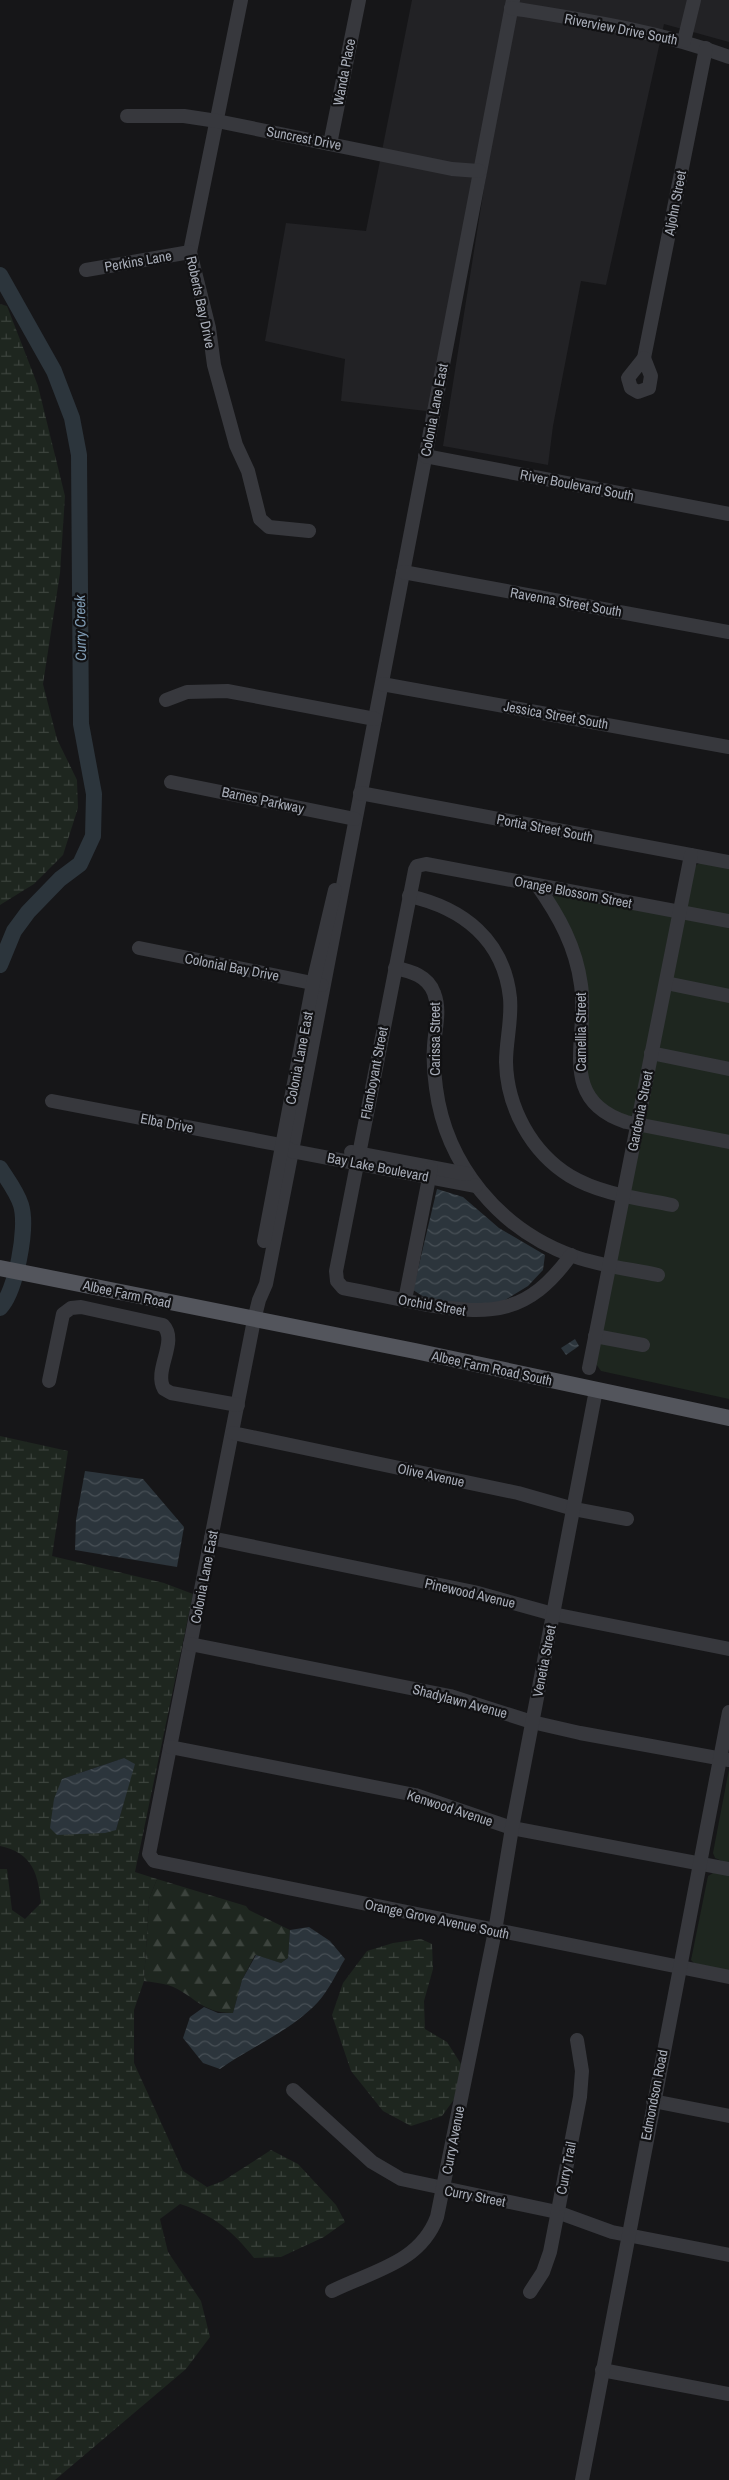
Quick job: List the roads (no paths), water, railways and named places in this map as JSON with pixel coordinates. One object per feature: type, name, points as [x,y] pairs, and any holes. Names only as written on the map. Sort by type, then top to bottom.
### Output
[{"type":"main road","name":"Albee Farm Road","points":[[0,1269],[254,1320]]},
{"type":"main road","name":"Albee Farm Road South","points":[[254,1320],[415,1351],[729,1418]]},
{"type":"street","name":"Roberts Bay Drive","points":[[241,0],[190,252],[209,328],[214,365],[236,445],[248,471],[260,520],[269,527],[309,531]]},
{"type":"street","name":"Wanda Place","points":[[330,144],[359,0]]},
{"type":"street","points":[[684,41],[694,0]]},
{"type":"street","name":"Riverview Drive South","points":[[512,4],[684,41],[729,56]]},
{"type":"street","name":"Colonia Lane East","points":[[149,1854],[233,1433],[258,1300],[257,1281],[289,1146],[319,984],[325,926],[355,819],[512,4]]},
{"type":"street","name":"Aljohn Street","points":[[644,358],[706,48]]},
{"type":"street","name":"Suncrest Drive","points":[[127,116],[184,116],[217,121],[452,169],[479,171]]},
{"type":"street","name":"Perkins Lane","points":[[86,270],[190,252]]},
{"type":"street","name":"River Boulevard South","points":[[425,456],[729,514]]},
{"type":"street","name":"Ravenna Street South","points":[[403,572],[729,632]]},
{"type":"street","name":"Jessica Street South","points":[[382,684],[729,747]]},
{"type":"street","points":[[166,700],[187,692],[227,691],[375,719]]},
{"type":"street","name":"Barnes Parkway","points":[[171,782],[355,819]]},
{"type":"street","name":"Portia Street South","points":[[360,793],[729,862]]},
{"type":"street","name":"Gardenia Street","points":[[589,1368],[691,855]]},
{"type":"street","name":"Orange Blossom Street","points":[[417,866],[426,864],[729,922]]},
{"type":"street","name":"Flamboyant Street","points":[[337,1281],[336,1271],[408,896],[413,874],[417,866]]},
{"type":"street","name":"Camellia Street","points":[[537,885],[566,932],[578,970],[583,1004],[579,1066],[582,1081],[590,1098],[602,1110],[618,1120],[729,1142]]},
{"type":"street","points":[[408,896],[434,902],[457,913],[482,934],[495,952],[506,979],[510,997],[506,1062],[509,1090],[518,1116],[533,1141],[551,1161],[570,1176],[590,1186],[672,1205]]},
{"type":"street","name":"Colonial Bay Drive","points":[[139,948],[319,984]]},
{"type":"street","name":"Carissa Street","points":[[395,968],[422,977],[434,993],[438,1013],[434,1054],[436,1089],[446,1132],[466,1174],[476,1186],[500,1211],[522,1229],[547,1245],[571,1256],[610,1266],[658,1274]]},
{"type":"street","points":[[666,983],[729,996]]},
{"type":"street","points":[[652,1053],[729,1069]]},
{"type":"street","name":"Elba Drive","points":[[52,1101],[430,1172]]},
{"type":"street","points":[[405,1300],[430,1172],[466,1174]]},
{"type":"street","name":"Bay Lake Boulevard","points":[[430,1172],[476,1186]]},
{"type":"street","name":"Orchid Street","points":[[337,1281],[344,1288],[464,1311],[485,1311],[504,1308],[525,1299],[545,1286],[571,1256]]},
{"type":"street","points":[[49,1381],[63,1314],[71,1308],[81,1307],[163,1325],[168,1335],[160,1379],[164,1389],[171,1393],[238,1405]]},
{"type":"street","points":[[595,1336],[643,1345]]},
{"type":"street","name":"Venetia Street","points":[[495,1932],[512,1828],[596,1390]]},
{"type":"street","name":"Olive Avenue","points":[[233,1433],[518,1493],[574,1509],[627,1519]]},
{"type":"street","name":"Pinewood Avenue","points":[[211,1538],[474,1592],[553,1614],[729,1649]]},
{"type":"street","name":"Shadylawn Avenue","points":[[190,1644],[450,1696],[532,1722],[724,1760]]},
{"type":"street","name":"Edmondson Road","points":[[582,2480],[678,1968],[699,1864],[724,1760],[729,1712]]},
{"type":"street","name":"Kenwood Avenue","points":[[170,1747],[415,1795],[512,1828],[729,1869]]},
{"type":"street","name":"Orange Grove Avenue South","points":[[149,1854],[154,1861],[495,1932],[729,1978]]},
{"type":"street","name":"Curry Avenue","points":[[332,2291],[400,2260],[416,2250],[435,2223],[495,1932]]},
{"type":"street","name":"Curry Trail","points":[[530,2292],[547,2263],[580,2097],[582,2071],[577,2040]]},
{"type":"street","name":"Curry Street","points":[[293,2090],[382,2169],[410,2182],[558,2212],[627,2235],[729,2255]]},
{"type":"street","points":[[653,2101],[729,2116]]},
{"type":"street","points":[[602,2370],[729,2394]]},
{"type":"water","points":[[437,1189],[463,1197],[499,1228],[545,1255],[543,1270],[528,1286],[497,1305],[432,1302],[413,1290]]},
{"type":"water","points":[[575,1339],[579,1346],[566,1355],[561,1348]]},
{"type":"water","points":[[85,1471],[143,1479],[184,1527],[177,1567],[75,1550],[76,1520]]},
{"type":"water","points":[[124,1758],[135,1764],[116,1830],[105,1833],[57,1835],[50,1828],[54,1799],[62,1779]]},
{"type":"water","points":[[309,1927],[330,1941],[345,1959],[322,1997],[284,2030],[220,2069],[203,2063],[183,2038],[190,2017],[204,2007],[218,2013],[233,2013],[242,1980],[256,1955],[281,1963],[288,1958],[290,1930]]},
{"type":"waterway","name":"Curry Creek","points":[[0,275],[54,371],[72,418],[79,455],[81,724],[94,794],[93,836],[80,864],[60,879],[28,912],[14,931],[0,965]]},
{"type":"waterway","name":"Curry Creek","points":[[0,1168],[19,1200],[23,1215],[22,1243],[16,1274],[6,1300],[0,1308]]}]
